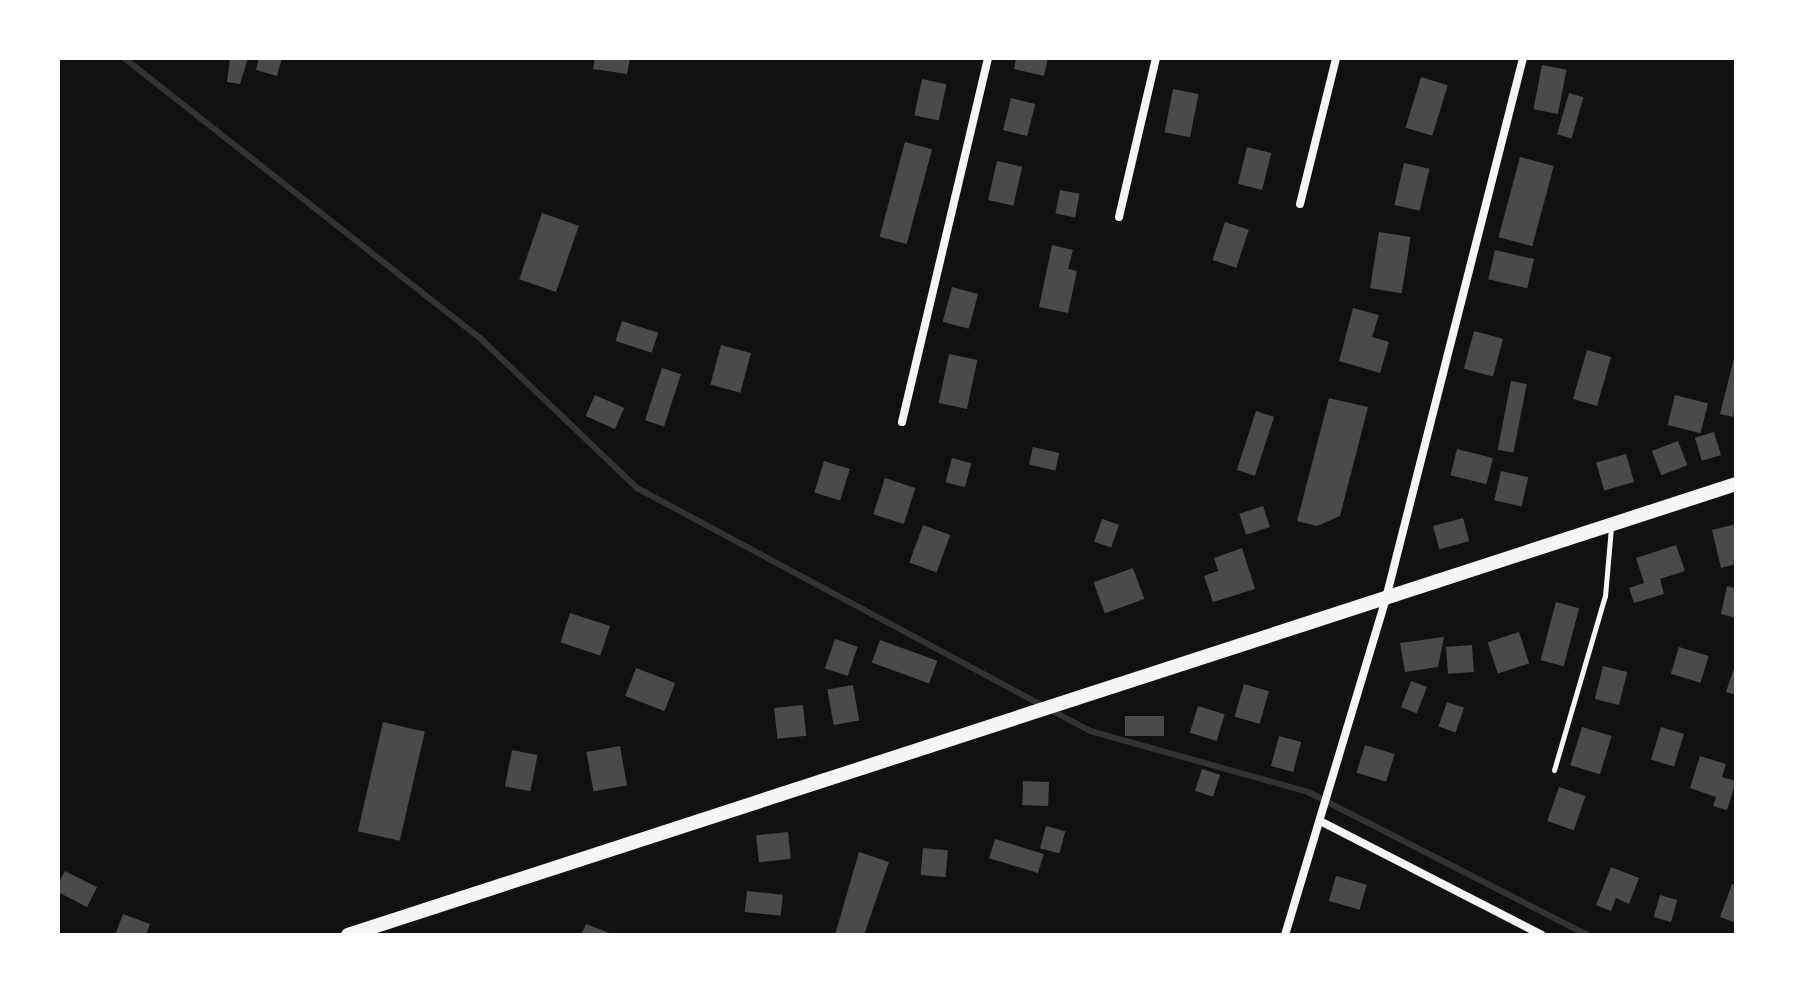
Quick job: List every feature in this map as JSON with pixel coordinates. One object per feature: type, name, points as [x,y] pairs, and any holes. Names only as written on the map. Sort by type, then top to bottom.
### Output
[{"type":"main road","points":[[348,935],[1736,484]]},
{"type":"street","points":[[902,422],[988,58]]},
{"type":"street","points":[[1119,217],[1156,58]]},
{"type":"street","points":[[1300,204],[1336,58]]},
{"type":"street","points":[[1285,935],[1324,818],[1386,598],[1393,559],[1523,58]]},
{"type":"street","points":[[1324,818],[1542,935]]},
{"type":"lane","points":[[1554,770],[1605,596],[1611,525]]},
{"type":"building","points":[[230,58],[248,58],[240,84],[227,82]]},
{"type":"building","points":[[259,58],[282,58],[277,76],[256,70]]},
{"type":"building","points":[[595,58],[630,58],[627,74],[593,69]]},
{"type":"building","points":[[1016,58],[1048,58],[1044,76],[1014,69]]},
{"type":"building","points":[[1542,65],[1567,70],[1558,114],[1533,109]]},
{"type":"building","points":[[1421,77],[1448,85],[1432,136],[1406,128]]},
{"type":"building","points":[[922,79],[946,84],[939,120],[914,115]]},
{"type":"building","points":[[1173,89],[1199,94],[1190,137],[1165,132]]},
{"type":"building","points":[[1569,93],[1583,97],[1572,138],[1557,134]]},
{"type":"building","points":[[1011,98],[1035,104],[1027,136],[1003,130]]},
{"type":"building","points":[[905,142],[932,149],[907,244],[880,237]]},
{"type":"building","points":[[1247,147],[1271,153],[1262,190],[1238,184]]},
{"type":"building","points":[[1520,157],[1554,166],[1532,246],[1499,237]]},
{"type":"building","points":[[997,161],[1022,167],[1013,206],[988,200]]},
{"type":"building","points":[[1404,163],[1429,169],[1420,211],[1394,205]]},
{"type":"building","points":[[1060,190],[1080,194],[1075,217],[1055,214]]},
{"type":"building","points":[[542,213],[579,226],[556,292],[519,279]]},
{"type":"building","points":[[1225,222],[1249,230],[1236,268],[1213,260]]},
{"type":"building","points":[[1379,232],[1411,237],[1402,293],[1370,288]]},
{"type":"building","points":[[1052,245],[1073,250],[1068,269],[1077,271],[1068,313],[1039,307]]},
{"type":"building","points":[[1495,250],[1534,259],[1527,288],[1488,279]]},
{"type":"building","points":[[952,287],[978,294],[969,329],[943,322]]},
{"type":"building","points":[[1353,308],[1379,315],[1372,337],[1389,342],[1380,373],[1339,361]]},
{"type":"building","points":[[622,321],[658,333],[652,353],[616,341]]},
{"type":"building","points":[[1474,331],[1503,339],[1493,376],[1464,369]]},
{"type":"building","points":[[721,345],[751,353],[740,393],[710,385]]},
{"type":"building","points":[[1587,350],[1611,357],[1597,406],[1573,399]]},
{"type":"building","points":[[949,354],[977,360],[967,409],[939,403]]},
{"type":"building","points":[[1735,354],[1736,405],[1733,417],[1720,414]]},
{"type":"building","points":[[662,368],[681,374],[664,426],[645,420]]},
{"type":"building","points":[[1511,381],[1527,384],[1513,453],[1498,450]]},
{"type":"building","points":[[595,395],[624,408],[615,429],[586,416]]},
{"type":"building","points":[[1675,395],[1708,403],[1700,433],[1668,425]]},
{"type":"building","points":[[1329,398],[1368,407],[1340,516],[1317,526],[1297,521]]},
{"type":"building","points":[[1256,411],[1274,417],[1255,476],[1237,470]]},
{"type":"building","points":[[1714,432],[1721,455],[1702,461],[1695,438]]},
{"type":"building","points":[[1678,441],[1687,465],[1661,475],[1652,451]]},
{"type":"building","points":[[1033,447],[1059,453],[1055,471],[1029,465]]},
{"type":"building","points":[[1457,449],[1493,458],[1486,484],[1450,475]]},
{"type":"building","points":[[1626,454],[1634,482],[1604,490],[1596,463]]},
{"type":"building","points":[[952,458],[971,463],[965,487],[946,482]]},
{"type":"building","points":[[824,461],[850,469],[840,500],[814,493]]},
{"type":"building","points":[[1501,471],[1528,477],[1522,507],[1494,500]]},
{"type":"building","points":[[885,478],[915,488],[904,524],[873,514]]},
{"type":"building","points":[[1263,506],[1270,527],[1246,535],[1239,514]]},
{"type":"building","points":[[1463,518],[1469,541],[1439,549],[1433,526]]},
{"type":"building","points":[[1102,519],[1119,525],[1111,548],[1094,542]]},
{"type":"building","points":[[1736,524],[1736,564],[1721,568],[1712,530]]},
{"type":"building","points":[[923,525],[950,535],[937,573],[909,563]]},
{"type":"building","points":[[1676,545],[1685,571],[1660,579],[1664,594],[1634,603],[1629,588],[1644,583],[1636,558]]},
{"type":"building","points":[[1242,548],[1255,589],[1213,602],[1204,576],[1218,571],[1214,558]]},
{"type":"building","points":[[1133,568],[1144,599],[1105,613],[1094,582]]},
{"type":"building","points":[[1727,586],[1736,588],[1736,618],[1721,614]]},
{"type":"building","points":[[1556,602],[1579,608],[1564,666],[1540,660]]},
{"type":"building","points":[[570,613],[610,626],[600,655],[560,642]]},
{"type":"building","points":[[1519,632],[1529,663],[1498,674],[1488,642]]},
{"type":"building","points":[[1444,637],[1438,667],[1405,672],[1400,643]]},
{"type":"building","points":[[835,639],[858,647],[848,676],[825,668]]},
{"type":"building","points":[[880,640],[937,661],[929,683],[872,663]]},
{"type":"building","points":[[1472,645],[1474,672],[1448,674],[1446,647]]},
{"type":"building","points":[[1679,647],[1709,656],[1700,683],[1671,674]]},
{"type":"building","points":[[1736,662],[1736,695],[1726,692]]},
{"type":"building","points":[[1603,666],[1627,672],[1619,705],[1595,699]]},
{"type":"building","points":[[636,668],[675,683],[664,711],[625,696]]},
{"type":"building","points":[[1411,681],[1427,687],[1417,713],[1401,707]]},
{"type":"building","points":[[1244,684],[1269,691],[1260,724],[1235,717]]},
{"type":"building","points":[[853,685],[859,720],[834,725],[827,690]]},
{"type":"building","points":[[1447,702],[1464,708],[1456,732],[1439,727]]},
{"type":"building","points":[[803,705],[806,736],[777,739],[774,708]]},
{"type":"building","points":[[1198,706],[1225,714],[1217,741],[1190,733]]},
{"type":"building","points":[[1125,716],[1164,716],[1164,736],[1125,736]]},
{"type":"building","points":[[383,722],[425,732],[400,841],[358,831]]},
{"type":"building","points":[[1582,727],[1612,736],[1600,774],[1570,765]]},
{"type":"building","points":[[1661,727],[1684,734],[1674,767],[1651,760]]},
{"type":"building","points":[[1279,736],[1301,742],[1293,772],[1271,766]]},
{"type":"building","points":[[1365,745],[1395,754],[1386,782],[1357,773]]},
{"type":"building","points":[[620,746],[627,785],[593,791],[587,752]]},
{"type":"building","points":[[512,750],[538,755],[530,791],[505,786]]},
{"type":"building","points":[[1700,756],[1726,764],[1722,777],[1736,781],[1727,810],[1713,806],[1716,797],[1690,788]]},
{"type":"building","points":[[1202,769],[1220,775],[1213,797],[1195,791]]},
{"type":"building","points":[[1023,781],[1049,782],[1048,806],[1022,805]]},
{"type":"building","points":[[1559,787],[1585,796],[1574,830],[1547,821]]},
{"type":"building","points":[[1046,826],[1065,831],[1059,853],[1040,848]]},
{"type":"building","points":[[788,832],[791,859],[759,862],[756,835]]},
{"type":"building","points":[[995,839],[1044,854],[1038,873],[989,858]]},
{"type":"building","points":[[923,848],[948,850],[946,877],[921,875]]},
{"type":"building","points":[[859,852],[889,862],[864,935],[835,935]]},
{"type":"building","points":[[1611,867],[1639,878],[1629,904],[1616,898],[1611,911],[1596,905]]},
{"type":"building","points":[[65,871],[97,887],[87,907],[58,892]]},
{"type":"building","points":[[1336,876],[1367,885],[1360,910],[1329,901]]},
{"type":"building","points":[[1732,884],[1736,885],[1736,923],[1720,917]]},
{"type":"building","points":[[747,891],[783,895],[781,916],[745,912]]},
{"type":"building","points":[[1660,895],[1677,900],[1671,922],[1654,917]]},
{"type":"building","points":[[123,914],[150,924],[146,935],[115,935]]},
{"type":"building","points":[[586,924],[615,935],[581,935]]},
{"type":"waterway","points":[[124,58],[480,338],[637,488],[1090,731],[1308,792],[1587,935]]}]
